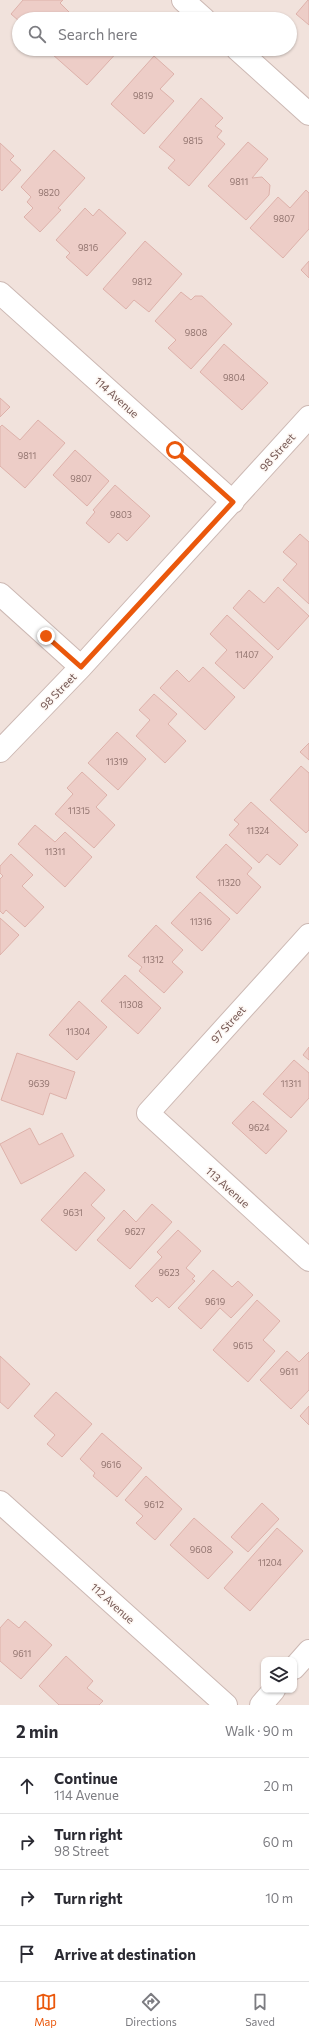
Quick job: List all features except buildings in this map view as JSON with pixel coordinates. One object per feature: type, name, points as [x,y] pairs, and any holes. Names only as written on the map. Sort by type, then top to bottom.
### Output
[{"type":"street","points":[[183,0],[196,12]]},
{"type":"street","points":[[245,56],[309,114]]},
{"type":"street","name":"114 Avenue","points":[[0,293],[233,502]]},
{"type":"street","name":"98 Street","points":[[0,751],[81,667],[309,417]]},
{"type":"street","points":[[0,594],[81,667]]},
{"type":"street","name":"97 Street","points":[[148,1113],[309,935]]},
{"type":"street","name":"113 Avenue","points":[[148,1113],[309,1260]]},
{"type":"street","name":"112 Avenue","points":[[0,1502],[226,1705]]},
{"type":"street","points":[[297,1665],[309,1651]]},
{"type":"street","points":[[261,1705],[271,1693]]},
{"type":"shaded area","points":[[0,0],[309,0],[309,1705],[0,1705]]},
{"type":"route","points":[[46,636],[81,667],[233,502],[175,450]]}]
